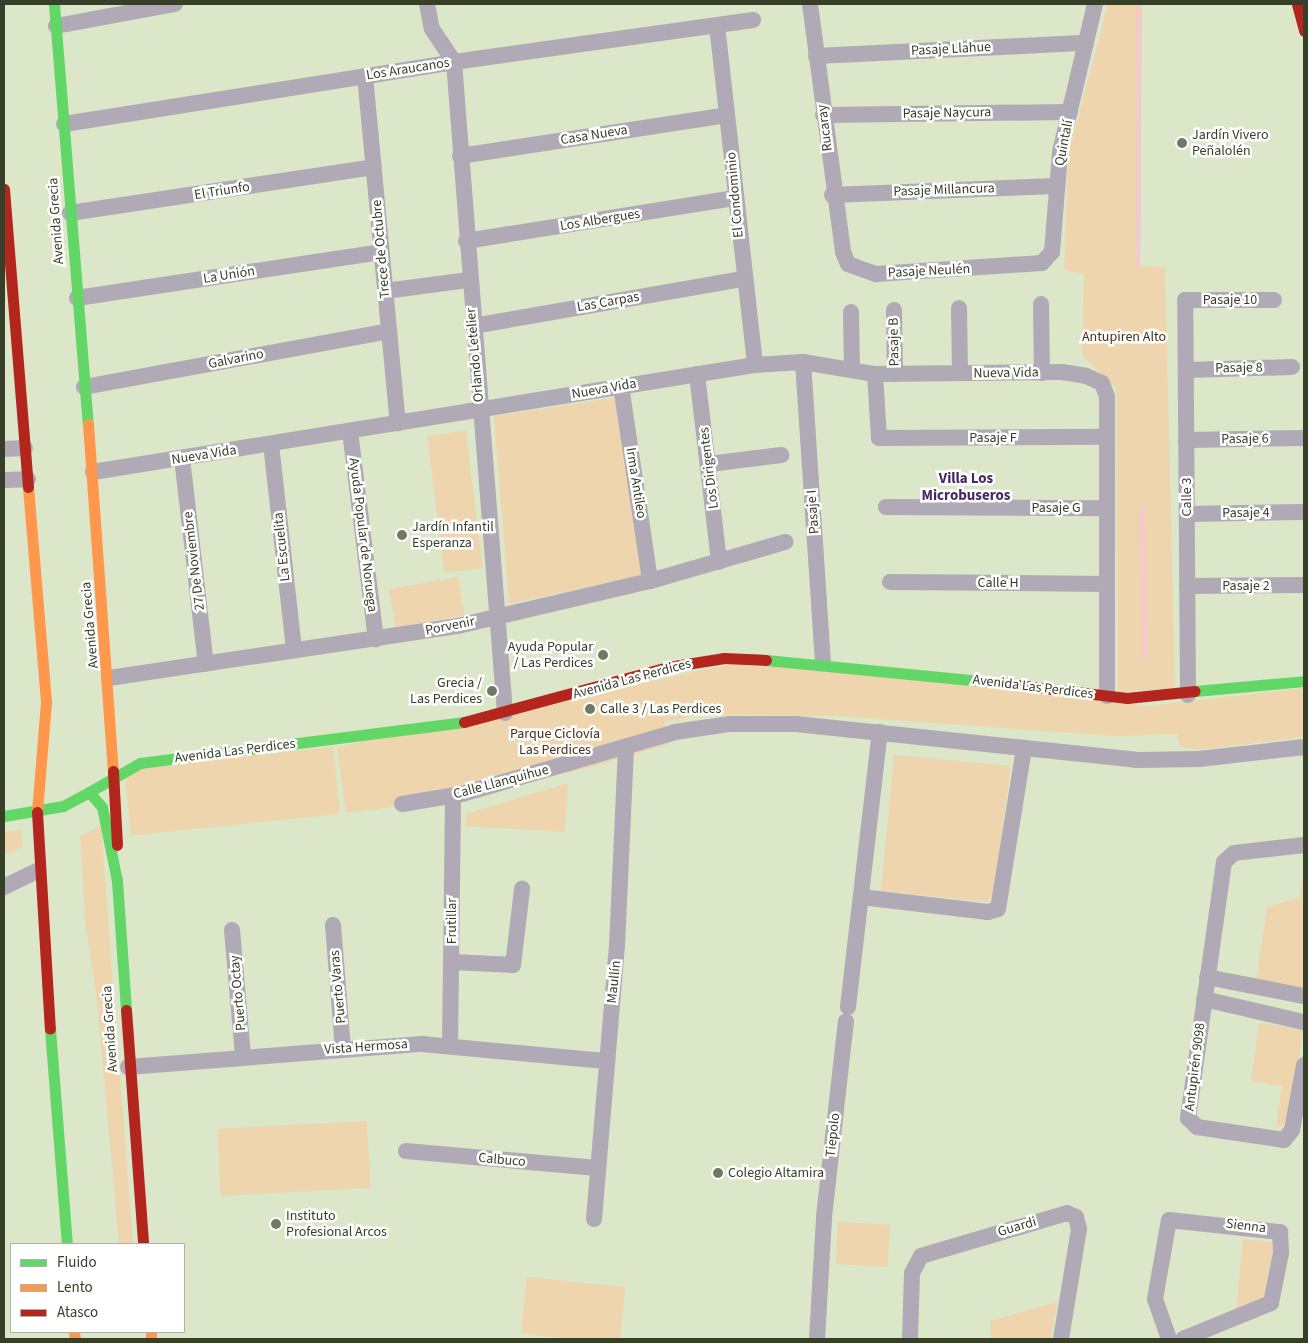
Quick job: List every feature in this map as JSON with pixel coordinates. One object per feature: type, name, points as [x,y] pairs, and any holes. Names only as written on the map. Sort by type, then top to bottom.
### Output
[{"type":"main road","name":"Avenida Grecia","points":[[54,4],[116,775],[117,881],[128,1067],[143,1243]]},
{"type":"main road","points":[[1297,4],[1304,31]]},
{"type":"main road","points":[[4,189],[46,702],[38,812],[37,871],[67,1243]]},
{"type":"main road","name":"Avenida Las Perdices","points":[[4,816],[38,812],[89,792],[116,775],[157,760],[505,713],[694,661],[758,657],[823,662],[1106,696],[1188,695],[1304,681]]},
{"type":"main road","points":[[89,792],[102,807],[117,881]]},
{"type":"street","points":[[56,26],[159,5],[175,4]]},
{"type":"street","points":[[427,4],[432,29],[454,62]]},
{"type":"street","name":"Rucaray","points":[[810,4],[832,195],[843,252]]},
{"type":"street","name":"Quintalí","points":[[1025,266],[1042,263],[1052,252],[1057,186],[1070,112],[1095,4]]},
{"type":"street","name":"Los Araucanos","points":[[64,124],[454,62],[753,20]]},
{"type":"street","name":"El Condominio","points":[[717,25],[743,279],[755,365]]},
{"type":"street","name":"Pasaje Llahue","points":[[816,56],[1086,43]]},
{"type":"street","name":"Orlando Letelier","points":[[454,62],[469,280],[505,713]]},
{"type":"street","name":"Trece de Octubre","points":[[365,76],[398,422]]},
{"type":"street","name":"Pasaje Naycura","points":[[823,114],[1070,112]]},
{"type":"street","name":"Casa Nueva","points":[[460,156],[727,115]]},
{"type":"street","name":"El Triunfo","points":[[70,213],[374,167]]},
{"type":"street","name":"Pasaje Millancura","points":[[832,195],[1057,186]]},
{"type":"street","name":"Los Albergues","points":[[466,241],[734,198]]},
{"type":"street","name":"La Unión","points":[[77,298],[381,252]]},
{"type":"street","name":"Pasaje Neulén","points":[[843,252],[848,264],[876,274],[1025,266]]},
{"type":"street","name":"Las Carpas","points":[[473,326],[743,279]]},
{"type":"street","points":[[385,291],[469,280]]},
{"type":"street","name":"Pasaje 10","points":[[1185,300],[1274,300]]},
{"type":"street","name":"Calle 3","points":[[1185,300],[1188,695]]},
{"type":"street","points":[[1041,304],[1042,373]]},
{"type":"street","points":[[959,308],[960,374]]},
{"type":"street","name":"Pasaje B","points":[[894,310],[895,374]]},
{"type":"street","points":[[852,312],[852,370]]},
{"type":"street","name":"Galvarino","points":[[84,388],[389,330]]},
{"type":"street","name":"Nueva Vida","points":[[93,472],[398,422],[480,411],[755,365],[803,362],[875,374],[1042,373],[1086,376],[1102,383],[1107,398],[1107,438]]},
{"type":"street","name":"Pasaje I","points":[[803,362],[823,662]]},
{"type":"street","name":"Pasaje 8","points":[[1186,370],[1292,367]]},
{"type":"street","name":"Los Dirigentes","points":[[697,374],[719,562]]},
{"type":"street","name":"Pasaje F","points":[[875,374],[879,438],[1107,438]]},
{"type":"street","name":"Irma Antileo","points":[[621,386],[650,581]]},
{"type":"street","name":"Ayuda Popular de Noruega","points":[[350,431],[376,639]]},
{"type":"street","points":[[1106,696],[1107,438]]},
{"type":"street","name":"Pasaje 6","points":[[1186,440],[1304,438]]},
{"type":"street","name":"La Escuelita","points":[[271,444],[294,650]]},
{"type":"street","points":[[4,449],[25,448]]},
{"type":"street","points":[[709,464],[781,455]]},
{"type":"street","name":"27 De Noviembre","points":[[182,458],[206,664]]},
{"type":"street","points":[[4,480],[28,479]]},
{"type":"street","name":"Pasaje G","points":[[886,507],[1107,508]]},
{"type":"street","name":"Pasaje 4","points":[[1187,514],[1304,512]]},
{"type":"street","name":"Porvenir","points":[[109,678],[376,639],[498,616],[650,581],[785,542]]},
{"type":"street","name":"Calle H","points":[[890,582],[1106,584]]},
{"type":"street","name":"Pasaje 2","points":[[1187,586],[1304,585]]},
{"type":"street","name":"Calle Llanquihue","points":[[402,804],[453,796],[685,730],[774,723],[880,732]]},
{"type":"street","points":[[880,732],[1024,749],[1164,761],[1304,747]]},
{"type":"street","name":"Tiepolo","points":[[817,1339],[824,1217],[880,732]]},
{"type":"street","name":"Maullín","points":[[594,1218],[605,1061],[615,977],[626,746]]},
{"type":"street","points":[[861,897],[988,912],[998,909],[1024,749]]},
{"type":"street","name":"Frutillar","points":[[450,1045],[453,796]]},
{"type":"street","points":[[1304,845],[1238,852],[1226,859],[1204,999],[1278,1013],[1304,1022]]},
{"type":"street","points":[[4,887],[37,871]]},
{"type":"street","points":[[452,962],[513,965],[522,889]]},
{"type":"street","name":"Puerto Varas","points":[[333,925],[343,1048]]},
{"type":"street","name":"Puerto Octay","points":[[232,930],[243,1057]]},
{"type":"street","points":[[1207,977],[1304,996]]},
{"type":"street","name":"Antupirén 9098","points":[[1204,999],[1188,1112],[1194,1125],[1284,1140],[1292,1130],[1304,1065]]},
{"type":"street","name":"Vista Hermosa","points":[[128,1067],[343,1048],[450,1045],[605,1061]]},
{"type":"street","name":"Calbuco","points":[[406,1151],[597,1168]]},
{"type":"street","name":"Guardi","points":[[910,1339],[912,1273],[921,1256],[1067,1213],[1076,1217],[1079,1229],[1061,1339]]},
{"type":"street","name":"Sienna","points":[[1169,1339],[1155,1299],[1169,1220],[1280,1232],[1281,1253],[1271,1303],[1183,1339]]},
{"type":"green space","name":"Antupiren Alto","points":[[1108,4],[1142,4],[1140,266],[1165,267],[1175,689],[1118,692],[1116,388],[1082,355],[1084,274],[1064,270],[1068,156]]},
{"type":"green space","points":[[620,397],[642,575],[509,604],[494,416]]},
{"type":"green space","points":[[466,431],[483,568],[444,573],[427,436]]},
{"type":"green space","points":[[458,577],[465,615],[396,628],[389,589]]},
{"type":"green space","name":"Parque Ciclovía Las Perdices","points":[[756,659],[1148,706],[1304,688],[1304,737],[1197,750],[1179,746],[1177,734],[1114,736],[837,716],[701,714],[664,722],[669,744],[591,767],[476,795],[346,813],[337,747]]},
{"type":"green space","points":[[333,747],[340,814],[131,836],[124,769]]},
{"type":"green space","points":[[894,755],[1011,766],[993,896],[986,902],[881,891]]},
{"type":"green space","points":[[568,783],[565,832],[466,826],[466,814]]},
{"type":"green space","points":[[101,826],[133,1243],[119,1243],[97,1001],[85,920],[80,836]]},
{"type":"green space","points":[[21,830],[23,847],[4,855],[4,832]]},
{"type":"green space","points":[[1304,864],[1304,988],[1256,980],[1267,907],[1300,897]]},
{"type":"green space","points":[[1259,1023],[1303,1029],[1290,1123],[1276,1127],[1282,1086],[1251,1081]]},
{"type":"green space","points":[[367,1121],[371,1188],[221,1196],[217,1129]]},
{"type":"green space","points":[[838,1222],[890,1225],[888,1267],[836,1264]]},
{"type":"green space","points":[[1243,1239],[1273,1242],[1278,1256],[1265,1296],[1236,1311]]},
{"type":"green space","points":[[527,1277],[625,1287],[620,1339],[572,1339],[521,1334]]},
{"type":"green space","points":[[1058,1302],[1050,1339],[991,1339],[990,1321]]},
{"type":"waterway","points":[[1137,265],[1139,4]]},
{"type":"waterway","points":[[1142,507],[1145,655]]},
{"type":"traffic: fast","points":[[54,4],[88,424]]},
{"type":"traffic: fast","points":[[766,660],[1001,683]]},
{"type":"traffic: fast","points":[[1195,691],[1304,681]]},
{"type":"traffic: fast","points":[[89,792],[140,763],[464,722]]},
{"type":"traffic: fast","points":[[4,816],[63,806],[89,792],[102,807],[117,881],[126,1010]]},
{"type":"traffic: fast","points":[[50,1029],[67,1243]]},
{"type":"traffic: slow","points":[[88,424],[113,771]]},
{"type":"traffic: slow","points":[[28,487],[46,702],[37,812]]},
{"type":"traffic: slow","points":[[74,1333],[75,1339]]},
{"type":"traffic: slow","points":[[151,1333],[151,1339]]},
{"type":"traffic: jam","points":[[1297,4],[1304,31]]},
{"type":"traffic: jam","points":[[4,189],[28,487]]},
{"type":"traffic: jam","points":[[464,722],[668,667],[724,658],[766,660]]},
{"type":"traffic: jam","points":[[1001,683],[1127,698],[1195,691]]},
{"type":"traffic: jam","points":[[113,771],[117,845]]},
{"type":"traffic: jam","points":[[37,812],[50,1029]]},
{"type":"traffic: jam","points":[[126,1010],[143,1243]]},
{"type":"place","name":"Jardín Vivero Peñalolén","points":[[1182,143]]},
{"type":"place","name":"Jardín Infantil Esperanza","points":[[402,535]]},
{"type":"place","name":"Ayuda Popular / Las Perdices","points":[[603,655]]},
{"type":"place","name":"Grecia / Las Perdices","points":[[492,691]]},
{"type":"place","name":"Calle 3 / Las Perdices","points":[[590,709]]},
{"type":"place","name":"Colegio Altamira","points":[[718,1173]]},
{"type":"place","name":"Instituto Profesional Arcos","points":[[276,1224]]},
{"type":"district","name":"Villa Los Microbuseros","points":[[966,486]]}]
